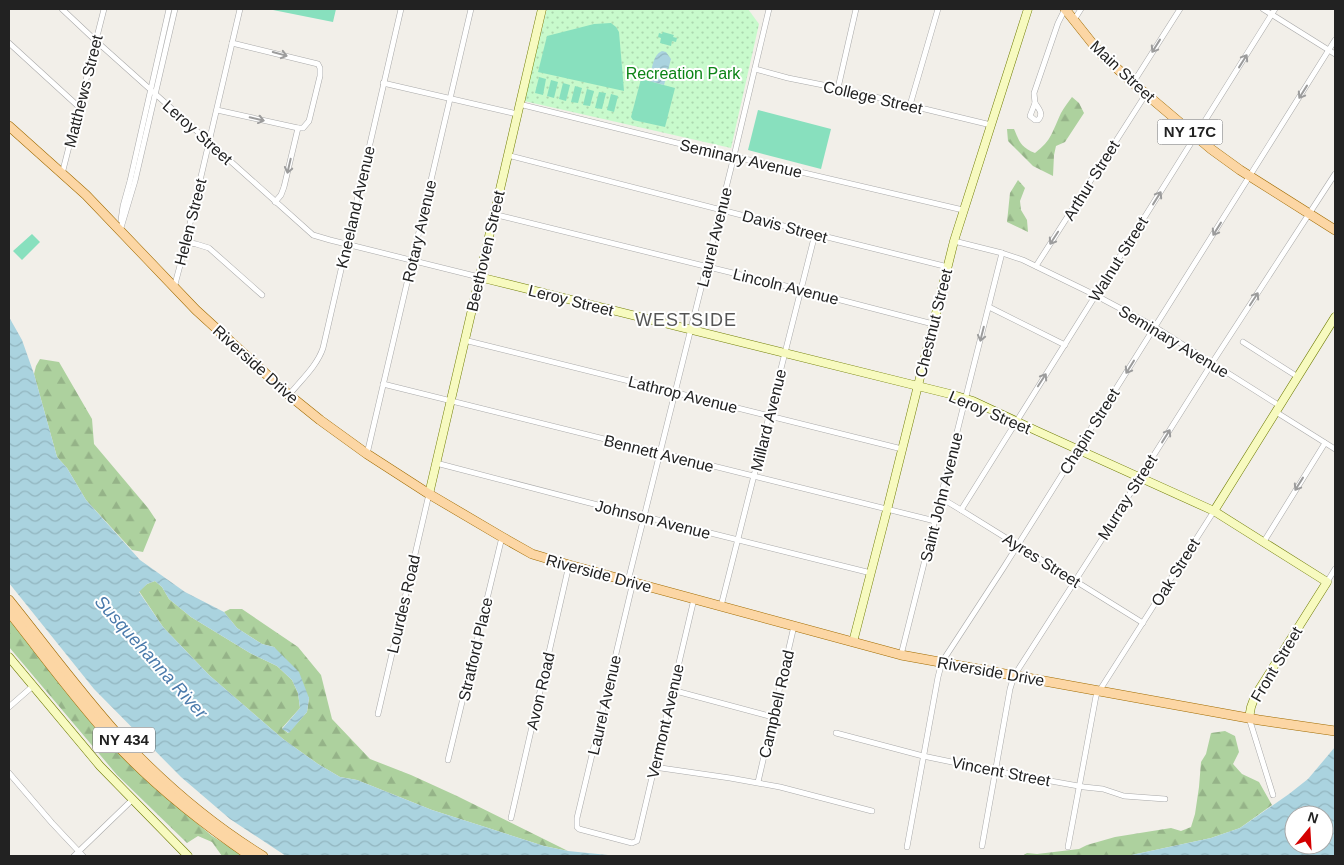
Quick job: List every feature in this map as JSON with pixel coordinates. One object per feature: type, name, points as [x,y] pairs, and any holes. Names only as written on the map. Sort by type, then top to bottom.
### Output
[{"type":"main road","name":"Main Street","points":[[1065,9],[1100,53],[1196,137],[1250,177],[1335,230]]},
{"type":"main road","name":"Riverside Drive","points":[[9,126],[86,195],[174,288],[289,395],[367,454],[429,494],[532,554],[901,655],[1249,718],[1333,731]]},
{"type":"main road","name":"NY 434","points":[[9,600],[101,715],[143,760],[184,799],[263,856]]},
{"type":"main road","name":"NY 434","points":[[9,612],[116,744],[176,802],[250,856]]},
{"type":"street","name":"Leroy Street","points":[[62,9],[313,235],[966,398],[1214,511],[1327,582]]},
{"type":"street","name":"Matthews Street","points":[[62,174],[104,9]]},
{"type":"street","points":[[153,91],[169,9]]},
{"type":"street","points":[[120,231],[123,206],[136,163],[175,9]]},
{"type":"street","name":"Helen Street","points":[[174,288],[240,9]]},
{"type":"street","name":"Kneeland Avenue","points":[[289,395],[320,356],[401,9]]},
{"type":"street","name":"Rotary Avenue","points":[[367,454],[471,9]]},
{"type":"street","name":"Beethoven Street","points":[[429,494],[542,9]]},
{"type":"street","name":"Laurel Avenue","points":[[635,842],[632,843],[579,830],[577,818],[644,516],[707,267],[769,9]]},
{"type":"street","points":[[838,88],[856,9]]},
{"type":"street","points":[[910,105],[938,9]]},
{"type":"street","name":"Chestnut Street","points":[[853,642],[954,241],[1028,9]]},
{"type":"street","points":[[1035,103],[1034,93],[1058,23],[1065,9]]},
{"type":"street","points":[[1073,21],[1081,9]]},
{"type":"street","points":[[1133,83],[1180,9]]},
{"type":"street","points":[[1263,9],[1335,54]]},
{"type":"street","name":"Walnut Street","points":[[961,510],[1275,9]]},
{"type":"street","name":"Chapin Street","points":[[907,847],[942,662],[1018,545],[1335,40]]},
{"type":"street","points":[[9,43],[79,107]]},
{"type":"street","points":[[217,110],[303,128],[309,122],[320,76],[320,66],[318,64],[232,43]]},
{"type":"street","name":"College Street","points":[[755,69],[991,125]]},
{"type":"street","points":[[383,83],[517,114]]},
{"type":"street","name":"Arthur Street","points":[[1036,266],[1146,94]]},
{"type":"street","name":"Seminary Avenue","points":[[519,104],[963,210]]},
{"type":"street","points":[[275,202],[281,195],[284,187],[298,128]]},
{"type":"street","name":"Davis Street","points":[[507,156],[948,267]]},
{"type":"street","name":"Murray Street","points":[[982,846],[1010,689],[1014,676],[1212,363],[1335,174]]},
{"type":"street","name":"Lincoln Avenue","points":[[493,214],[933,324]]},
{"type":"street","name":"Millard Avenue","points":[[721,606],[815,234]]},
{"type":"street","name":"Seminary Avenue","points":[[954,241],[1002,253],[1036,266],[1155,327],[1212,363],[1335,449]]},
{"type":"street","points":[[186,242],[210,248],[262,295]]},
{"type":"street","name":"Saint John Avenue","points":[[901,655],[1002,253]]},
{"type":"street","points":[[989,307],[1065,345]]},
{"type":"street","name":"Oak Street","points":[[1068,847],[1096,696],[1335,317]]},
{"type":"street","name":"Lathrop Avenue","points":[[464,340],[902,449]]},
{"type":"street","points":[[1243,342],[1298,377]]},
{"type":"street","name":"Bennett Avenue","points":[[383,384],[935,522]]},
{"type":"street","points":[[1263,543],[1325,443]]},
{"type":"street","name":"Johnson Avenue","points":[[436,463],[871,573]]},
{"type":"street","name":"Lourdes Road","points":[[378,714],[429,494]]},
{"type":"street","name":"Ayres Street","points":[[941,498],[1143,623]]},
{"type":"street","name":"Stratford Place","points":[[448,760],[502,537]]},
{"type":"street","name":"Avon Road","points":[[510,818],[569,565]]},
{"type":"street","name":"Front Street","points":[[1273,795],[1250,725],[1251,707],[1255,696],[1335,569]]},
{"type":"street","name":"Vermont Avenue","points":[[635,842],[638,837],[694,599]]},
{"type":"street","name":"Campbell Road","points":[[758,782],[794,626]]},
{"type":"street","points":[[9,657],[100,766],[188,856]]},
{"type":"street","points":[[9,707],[33,686]]},
{"type":"street","points":[[672,690],[773,717]]},
{"type":"street","name":"Vincent Street","points":[[836,733],[924,756],[995,771],[1084,788],[1103,789],[1124,796],[1165,799]]},
{"type":"street","points":[[654,767],[758,782],[872,811]]},
{"type":"street","points":[[9,773],[83,856]]},
{"type":"street","points":[[74,856],[132,800]]},
{"type":"green space","points":[[268,9],[336,9],[333,22]]},
{"type":"green space","name":"Recreation Park","points":[[547,9],[748,9],[759,24],[731,148],[524,101]]},
{"type":"green space","points":[[611,23],[619,32],[624,91],[538,72],[547,36],[594,24]]},
{"type":"green space","points":[[663,32],[674,35],[673,37],[677,38],[676,42],[672,41],[671,46],[660,43],[659,33],[662,34]]},
{"type":"green space","points":[[539,77],[546,79],[543,95],[535,93]]},
{"type":"green space","points":[[641,79],[675,88],[665,127],[633,120],[631,117]]},
{"type":"green space","points":[[551,80],[558,82],[554,98],[547,96]]},
{"type":"green space","points":[[563,83],[570,85],[566,101],[559,99]]},
{"type":"green space","points":[[575,86],[582,88],[578,103],[571,102]]},
{"type":"green space","points":[[587,89],[594,91],[590,106],[583,105]]},
{"type":"green space","points":[[599,92],[606,93],[602,109],[595,108]]},
{"type":"green space","points":[[611,94],[618,96],[614,112],[607,110]]},
{"type":"green space","points":[[1072,97],[1079,103],[1084,113],[1065,142],[1056,146],[1053,176],[1033,166],[1008,141],[1007,129],[1014,129],[1021,144],[1035,153],[1048,140],[1061,113]]},
{"type":"green space","points":[[758,110],[831,129],[821,169],[748,150]]},
{"type":"green space","points":[[1018,180],[1025,188],[1020,201],[1021,210],[1027,220],[1028,232],[1007,222],[1010,193]]},
{"type":"green space","points":[[32,234],[40,242],[22,260],[13,251]]},
{"type":"green space","points":[[40,359],[59,362],[92,419],[94,444],[156,520],[143,552],[132,550],[86,500],[67,468],[57,457],[34,374]]},
{"type":"green space","points":[[155,581],[162,587],[169,599],[191,617],[250,653],[277,666],[292,680],[298,693],[300,708],[282,728],[288,733],[307,712],[309,698],[274,647],[262,644],[237,628],[224,612],[230,609],[242,609],[298,647],[321,675],[332,719],[370,759],[457,796],[568,851],[544,846],[432,810],[357,780],[340,777],[318,764],[283,739],[209,675],[163,627],[139,591],[147,584]]},
{"type":"green space","points":[[9,619],[96,729],[147,781],[212,836],[244,856],[222,856],[212,842],[198,836],[187,843],[117,775],[9,647]]},
{"type":"green space","points":[[1225,731],[1235,736],[1239,752],[1233,764],[1242,774],[1259,782],[1272,805],[1240,828],[1211,838],[1127,856],[1022,856],[1027,853],[1037,854],[1079,849],[1115,837],[1171,828],[1181,831],[1191,827],[1195,814],[1201,762],[1206,754],[1211,733]]},
{"type":"water","points":[[662,51],[666,52],[671,59],[664,85],[649,81],[654,60]]},
{"type":"water","name":"Susquehanna River","points":[[9,317],[22,340],[34,374],[57,457],[67,468],[86,500],[140,560],[185,592],[224,612],[237,628],[262,644],[274,647],[299,672],[309,698],[307,712],[289,733],[282,729],[300,708],[298,693],[292,680],[277,666],[250,653],[191,617],[169,599],[162,587],[155,581],[147,584],[139,592],[163,627],[209,675],[283,739],[340,777],[357,780],[432,810],[544,846],[568,851],[618,856],[286,856],[230,819],[181,777],[94,689],[9,583]]},
{"type":"water","points":[[1335,747],[1335,856],[1127,856],[1211,838],[1240,828],[1308,779]]},
{"type":"district","name":"WESTSIDE","points":[[686,320]]}]
